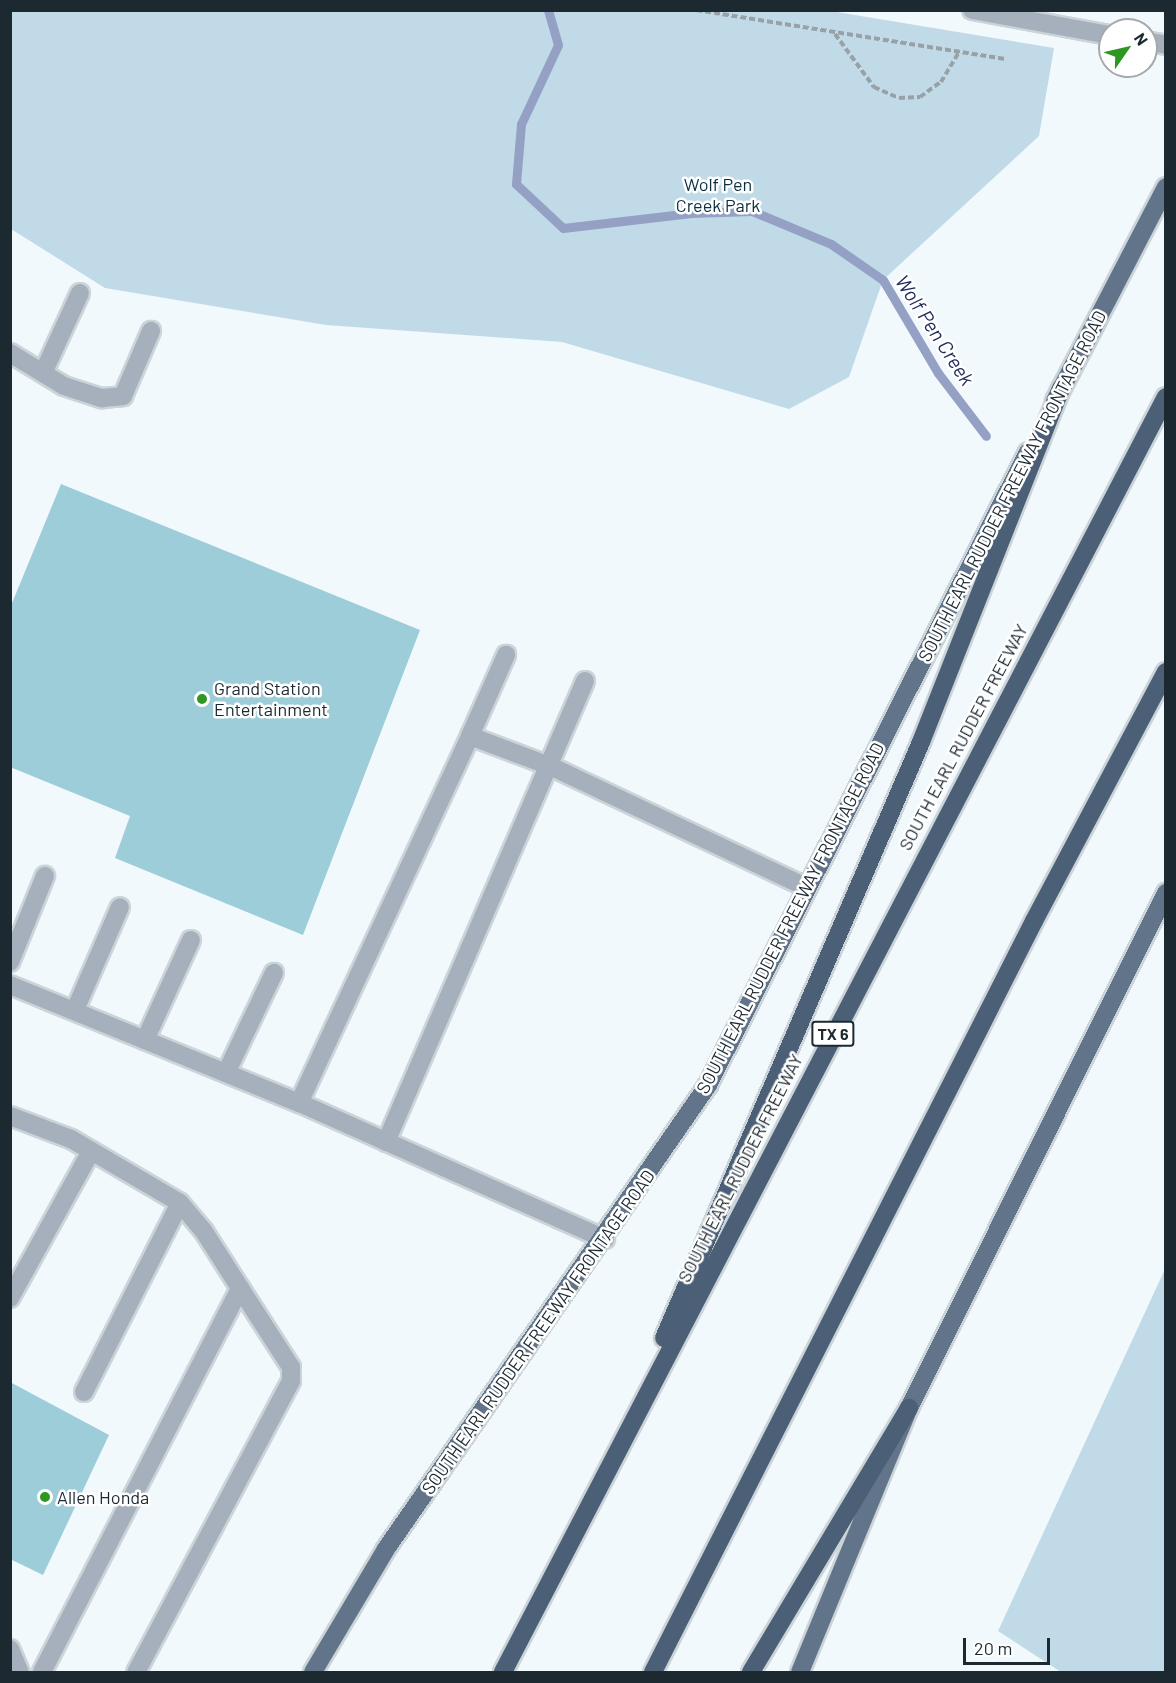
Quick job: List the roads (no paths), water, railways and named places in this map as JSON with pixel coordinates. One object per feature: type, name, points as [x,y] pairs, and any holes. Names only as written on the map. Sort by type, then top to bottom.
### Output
[{"type":"highway","points":[[600,1484],[921,742],[1062,388]]},
{"type":"highway","name":"SOUTH EARL RUDDER FREEWAY","points":[[503,1672],[1166,397]]},
{"type":"highway","points":[[653,1672],[1034,921],[1166,672]]},
{"type":"highway","points":[[751,1672],[909,1408]]},
{"type":"main road","name":"SOUTH EARL RUDDER FREEWAY FRONTAGE ROAD","points":[[313,1672],[386,1549],[605,1239],[708,1085],[806,887],[1166,187]]},
{"type":"main road","points":[[800,1672],[909,1408],[1166,893]]},
{"type":"lane","points":[[972,10],[997,12],[1098,33]]},
{"type":"lane","points":[[43,373],[80,293]]},
{"type":"lane","points":[[10,353],[64,386],[102,398],[123,396],[151,331]]},
{"type":"lane","points":[[299,1103],[506,655]]},
{"type":"lane","points":[[386,1142],[585,681]]},
{"type":"lane","points":[[470,735],[550,766],[806,887]]},
{"type":"lane","points":[[10,962],[45,876]]},
{"type":"lane","points":[[75,1010],[120,907]]},
{"type":"lane","points":[[146,1040],[191,940]]},
{"type":"lane","points":[[226,1073],[274,973]]},
{"type":"lane","points":[[10,985],[299,1103],[605,1239]]},
{"type":"lane","points":[[10,1116],[91,1151],[180,1203],[240,1288],[291,1367],[291,1381],[136,1672]]},
{"type":"lane","points":[[10,1298],[91,1151]]},
{"type":"lane","points":[[84,1392],[180,1203]]},
{"type":"lane","points":[[42,1672],[240,1288]]},
{"type":"lane","points":[[10,1649],[20,1672]]},
{"type":"waterway","name":"Wolf Pen Creek","points":[[548,10],[558,45],[521,124],[516,184],[563,228],[691,213],[752,211],[831,244],[883,280],[938,373],[986,436]]},
{"type":"place","name":"Grand Station Entertainment","points":[[202,699]]},
{"type":"place","name":"Allen Honda","points":[[45,1497]]},
{"type":"park label","name":"Wolf Pen Creek Park","points":[[718,195]]}]
